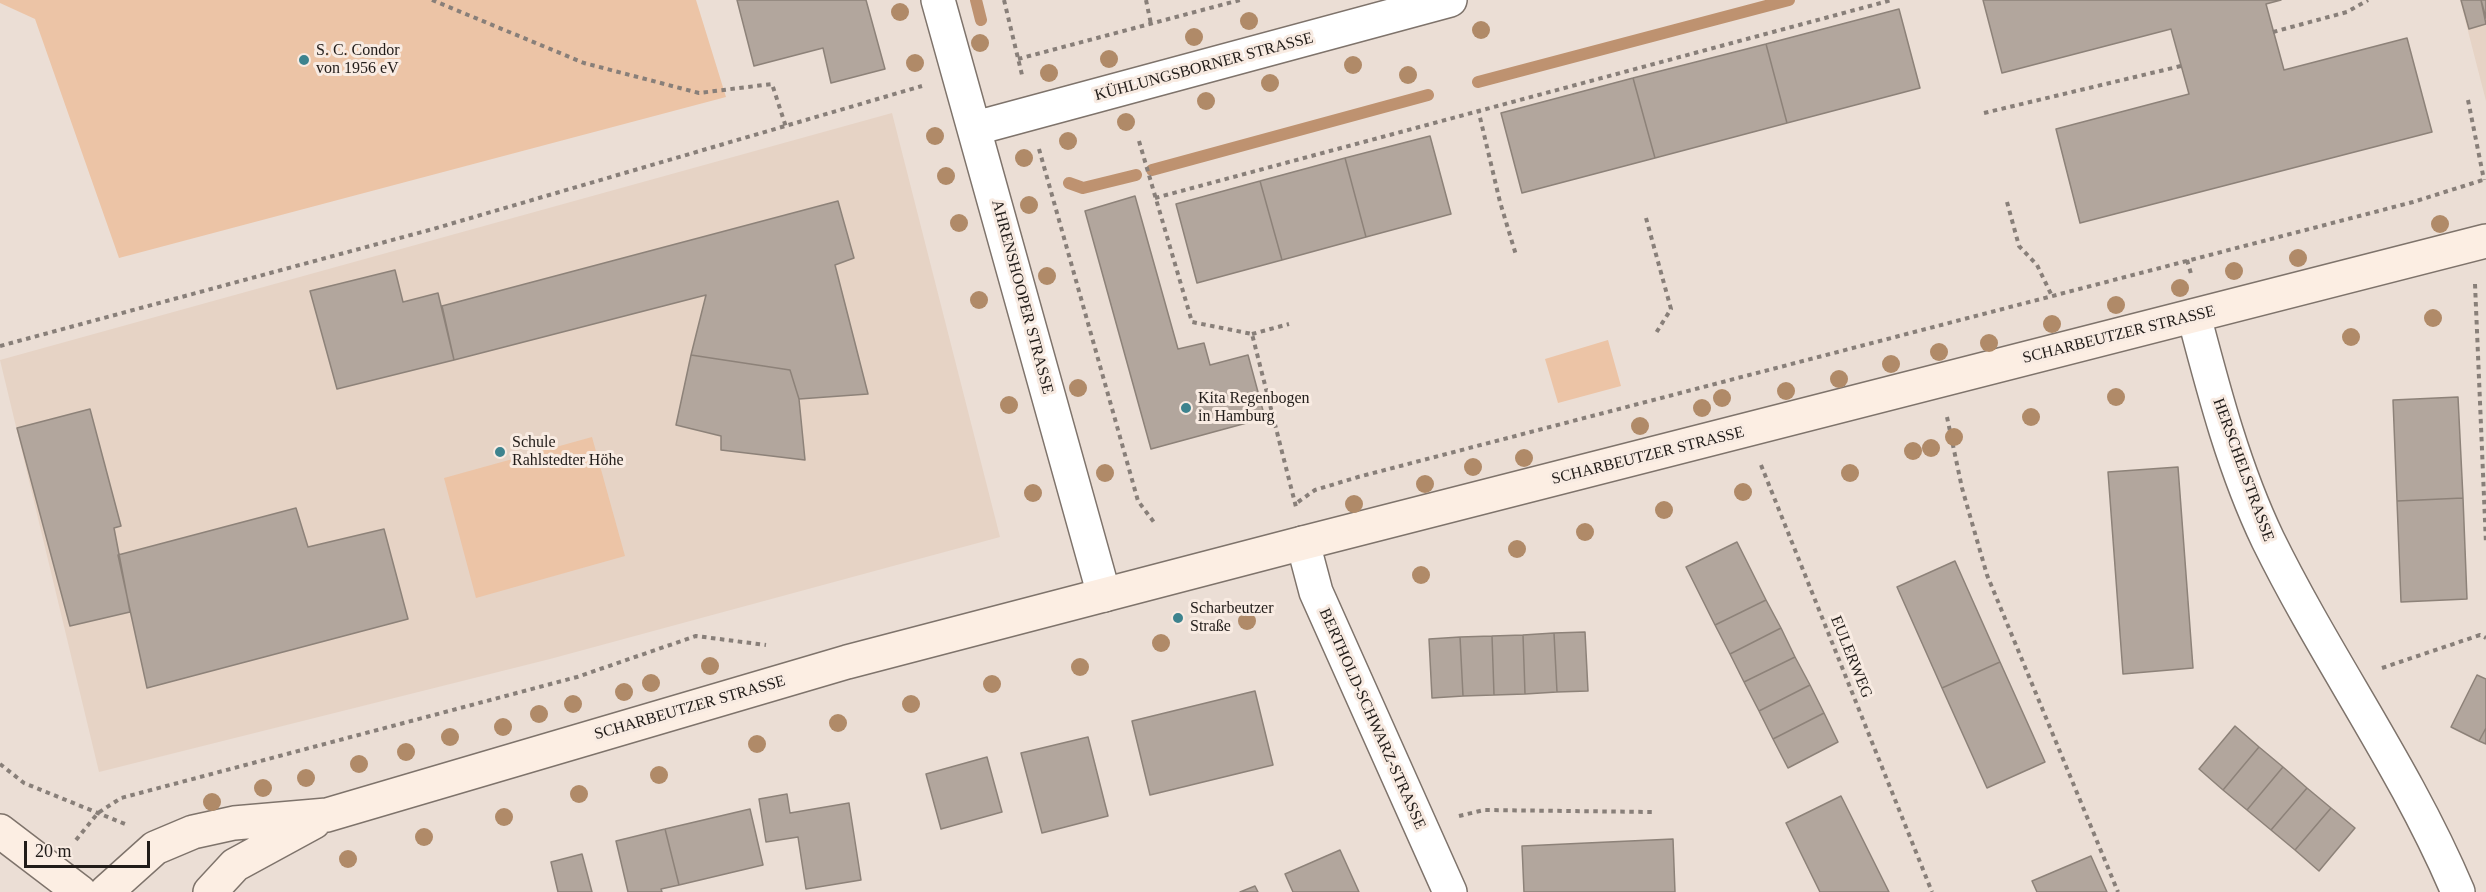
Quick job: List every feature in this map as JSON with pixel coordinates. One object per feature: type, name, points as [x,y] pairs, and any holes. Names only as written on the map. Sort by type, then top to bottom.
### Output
[{"type":"main road","name":"SCHARBEUTZER STRASSE","points":[[106,892],[155,848],[193,832],[234,823],[327,815],[847,662],[1303,543],[2480,243]]},
{"type":"main road","name":"SCHARBEUTZER STRASSE","points":[[210,892],[236,865],[327,815]]},
{"type":"main road","points":[[0,831],[80,892]]},
{"type":"street","name":"AHRENSHOOPER STRASSE","points":[[938,0],[976,128],[1104,595]]},
{"type":"street","name":"KÜHLUNGSBORNER STRASSE","points":[[976,128],[1437,2]]},
{"type":"street","name":"HERSCHELSTRASSE","points":[[2194,316],[2226,433],[2267,538],[2425,818],[2458,892]]},
{"type":"street","name":"BERTHOLD-SCHWARZ-STRASSE","points":[[1303,543],[1316,592],[1450,892]]},
{"type":"path","points":[[432,0],[584,63],[699,93],[772,84],[786,127]]},
{"type":"path","points":[[1004,0],[1030,114],[1138,501],[1156,525]]},
{"type":"path","points":[[1146,0],[1151,24]]},
{"type":"path","points":[[1018,59],[1240,0]]},
{"type":"path","points":[[1155,198],[1478,109],[1892,0]]},
{"type":"path","points":[[2273,32],[2347,12],[2368,0]]},
{"type":"path","points":[[1984,112],[2181,66]]},
{"type":"path","points":[[0,346],[433,229],[960,75]]},
{"type":"path","points":[[1295,504],[1315,490],[1358,477],[2051,294],[2402,205],[2485,180],[2468,100]]},
{"type":"path","points":[[1478,109],[1500,202],[1516,255]]},
{"type":"path","points":[[1139,141],[1192,322],[1252,334],[1289,324]]},
{"type":"path","points":[[2007,202],[2019,246],[2037,265],[2051,294]]},
{"type":"path","points":[[1646,218],[1671,309],[1656,333]]},
{"type":"path","points":[[2480,243],[2486,544]]},
{"type":"path","points":[[1252,334],[1303,543]]},
{"type":"path","points":[[1940,381],[1962,488],[1987,575],[2118,892]]},
{"type":"path","name":"EULERWEG","points":[[1748,431],[1932,892]]},
{"type":"path","points":[[2346,681],[2480,635],[2486,638]]},
{"type":"path","points":[[86,827],[98,813],[121,798],[577,676],[696,636]]},
{"type":"path","points":[[0,764],[24,783],[134,827]]},
{"type":"path","points":[[1423,832],[1449,819],[1484,810],[1653,812]]},
{"type":"shaded area","points":[[0,0],[696,0],[726,97],[119,258],[35,19],[0,3]]},
{"type":"shaded area","points":[[2460,0],[2486,0],[2486,101]]},
{"type":"shaded area","name":"Schule Rahlstedter Höhe","points":[[892,113],[1000,537],[550,659],[99,772],[0,360]]},
{"type":"shaded area","points":[[1608,340],[1621,386],[1558,403],[1545,359]]},
{"type":"shaded area","points":[[592,437],[625,556],[476,598],[444,478]]},
{"type":"building","points":[[737,0],[866,0],[885,69],[831,83],[823,48],[754,66]]},
{"type":"building","points":[[1983,0],[2281,0],[2266,4],[2284,70],[2407,38],[2432,132],[2080,223],[2056,129],[2189,94],[2171,29],[2002,73]]},
{"type":"building","points":[[2461,0],[2481,0],[2486,24],[2469,29]]},
{"type":"building","points":[[2481,0],[2486,0],[2486,18]]},
{"type":"building","points":[[1899,9],[1920,88],[1787,123],[1766,44]]},
{"type":"building","points":[[1766,44],[1787,123],[1655,158],[1633,78]]},
{"type":"building","points":[[1633,78],[1655,158],[1522,193],[1501,113]]},
{"type":"building","points":[[1430,136],[1451,214],[1366,237],[1345,158]]},
{"type":"building","points":[[1345,158],[1366,237],[1282,260],[1260,181]]},
{"type":"building","points":[[1260,181],[1282,260],[1197,283],[1176,204]]},
{"type":"building","points":[[1135,196],[1178,349],[1204,343],[1210,365],[1248,355],[1265,418],[1151,449],[1085,211]]},
{"type":"building","points":[[838,201],[854,258],[835,265],[868,394],[799,399],[790,370],[691,355],[706,295],[454,360],[442,306]]},
{"type":"building","points":[[395,270],[403,302],[438,293],[454,360],[337,389],[310,291]]},
{"type":"building","points":[[691,355],[790,370],[799,399],[805,460],[721,450],[721,436],[676,425]]},
{"type":"building","points":[[2458,397],[2463,498],[2397,501],[2393,400]]},
{"type":"building","points":[[90,409],[121,526],[114,528],[130,612],[70,626],[17,428]]},
{"type":"building","points":[[2178,467],[2193,668],[2123,674],[2108,472]]},
{"type":"building","points":[[2463,498],[2467,599],[2401,602],[2397,501]]},
{"type":"building","points":[[296,508],[308,547],[384,529],[408,619],[147,688],[118,555]]},
{"type":"building","points":[[1737,542],[1766,600],[1715,625],[1686,567]]},
{"type":"building","points":[[1955,561],[2000,662],[1942,688],[1897,587]]},
{"type":"building","points":[[1766,600],[1781,628],[1730,654],[1715,625]]},
{"type":"building","points":[[1781,628],[1795,657],[1744,682],[1730,654]]},
{"type":"building","points":[[1585,632],[1588,691],[1557,692],[1554,633]]},
{"type":"building","points":[[1554,633],[1557,692],[1525,694],[1523,635]]},
{"type":"building","points":[[1523,635],[1525,694],[1494,695],[1492,636]]},
{"type":"building","points":[[1492,636],[1494,695],[1463,696],[1460,637]]},
{"type":"building","points":[[1460,637],[1463,696],[1432,698],[1429,639]]},
{"type":"building","points":[[1795,657],[1810,685],[1759,711],[1744,682]]},
{"type":"building","points":[[2000,662],[2045,762],[1987,788],[1942,688]]},
{"type":"building","points":[[2477,675],[2486,679],[2486,728],[2479,741],[2451,727]]},
{"type":"building","points":[[1810,685],[1824,713],[1773,739],[1759,711]]},
{"type":"building","points":[[1255,691],[1273,765],[1150,795],[1132,721]]},
{"type":"building","points":[[1824,713],[1838,742],[1788,768],[1773,739]]},
{"type":"building","points":[[2235,726],[2259,747],[2223,790],[2199,769]]},
{"type":"building","points":[[2486,728],[2486,744],[2479,741]]},
{"type":"building","points":[[1088,737],[1108,816],[1042,833],[1021,753]]},
{"type":"building","points":[[2259,747],[2283,767],[2247,810],[2223,790]]},
{"type":"building","points":[[987,757],[1002,812],[941,829],[926,774]]},
{"type":"building","points":[[2283,767],[2307,788],[2271,830],[2247,810]]},
{"type":"building","points":[[2307,788],[2331,808],[2295,850],[2271,830]]},
{"type":"building","points":[[787,794],[790,813],[849,803],[861,880],[806,889],[798,837],[766,842],[759,799]]},
{"type":"building","points":[[1841,796],[1889,892],[1820,892],[1786,823]]},
{"type":"building","points":[[2331,808],[2355,828],[2319,871],[2295,850]]},
{"type":"building","points":[[750,809],[763,865],[679,885],[665,829]]},
{"type":"building","points":[[665,829],[679,885],[661,889],[662,892],[628,892],[616,841]]},
{"type":"building","points":[[1673,839],[1675,892],[1524,892],[1522,846]]},
{"type":"building","points":[[1340,850],[1359,892],[1293,892],[1285,874]]},
{"type":"building","points":[[582,854],[592,892],[558,892],[551,862]]},
{"type":"building","points":[[2091,856],[2107,892],[2037,892],[2032,881]]},
{"type":"building","points":[[1255,886],[1258,892],[1240,892]]},
{"type":"waterway","points":[[976,0],[981,20]]},
{"type":"waterway","points":[[1478,82],[1789,0]]},
{"type":"waterway","points":[[1152,170],[1428,95]]},
{"type":"waterway","points":[[1069,183],[1083,188],[1136,175]]},
{"type":"place","name":"S. C. Condor von 1956 eV","points":[[304,60]]},
{"type":"place","name":"Kita Regenbogen in Hamburg","points":[[1186,408]]},
{"type":"place","name":"Schule Rahlstedter Höhe","points":[[500,452]]},
{"type":"place","name":"Scharbeutzer Straße","points":[[1178,618]]}]
